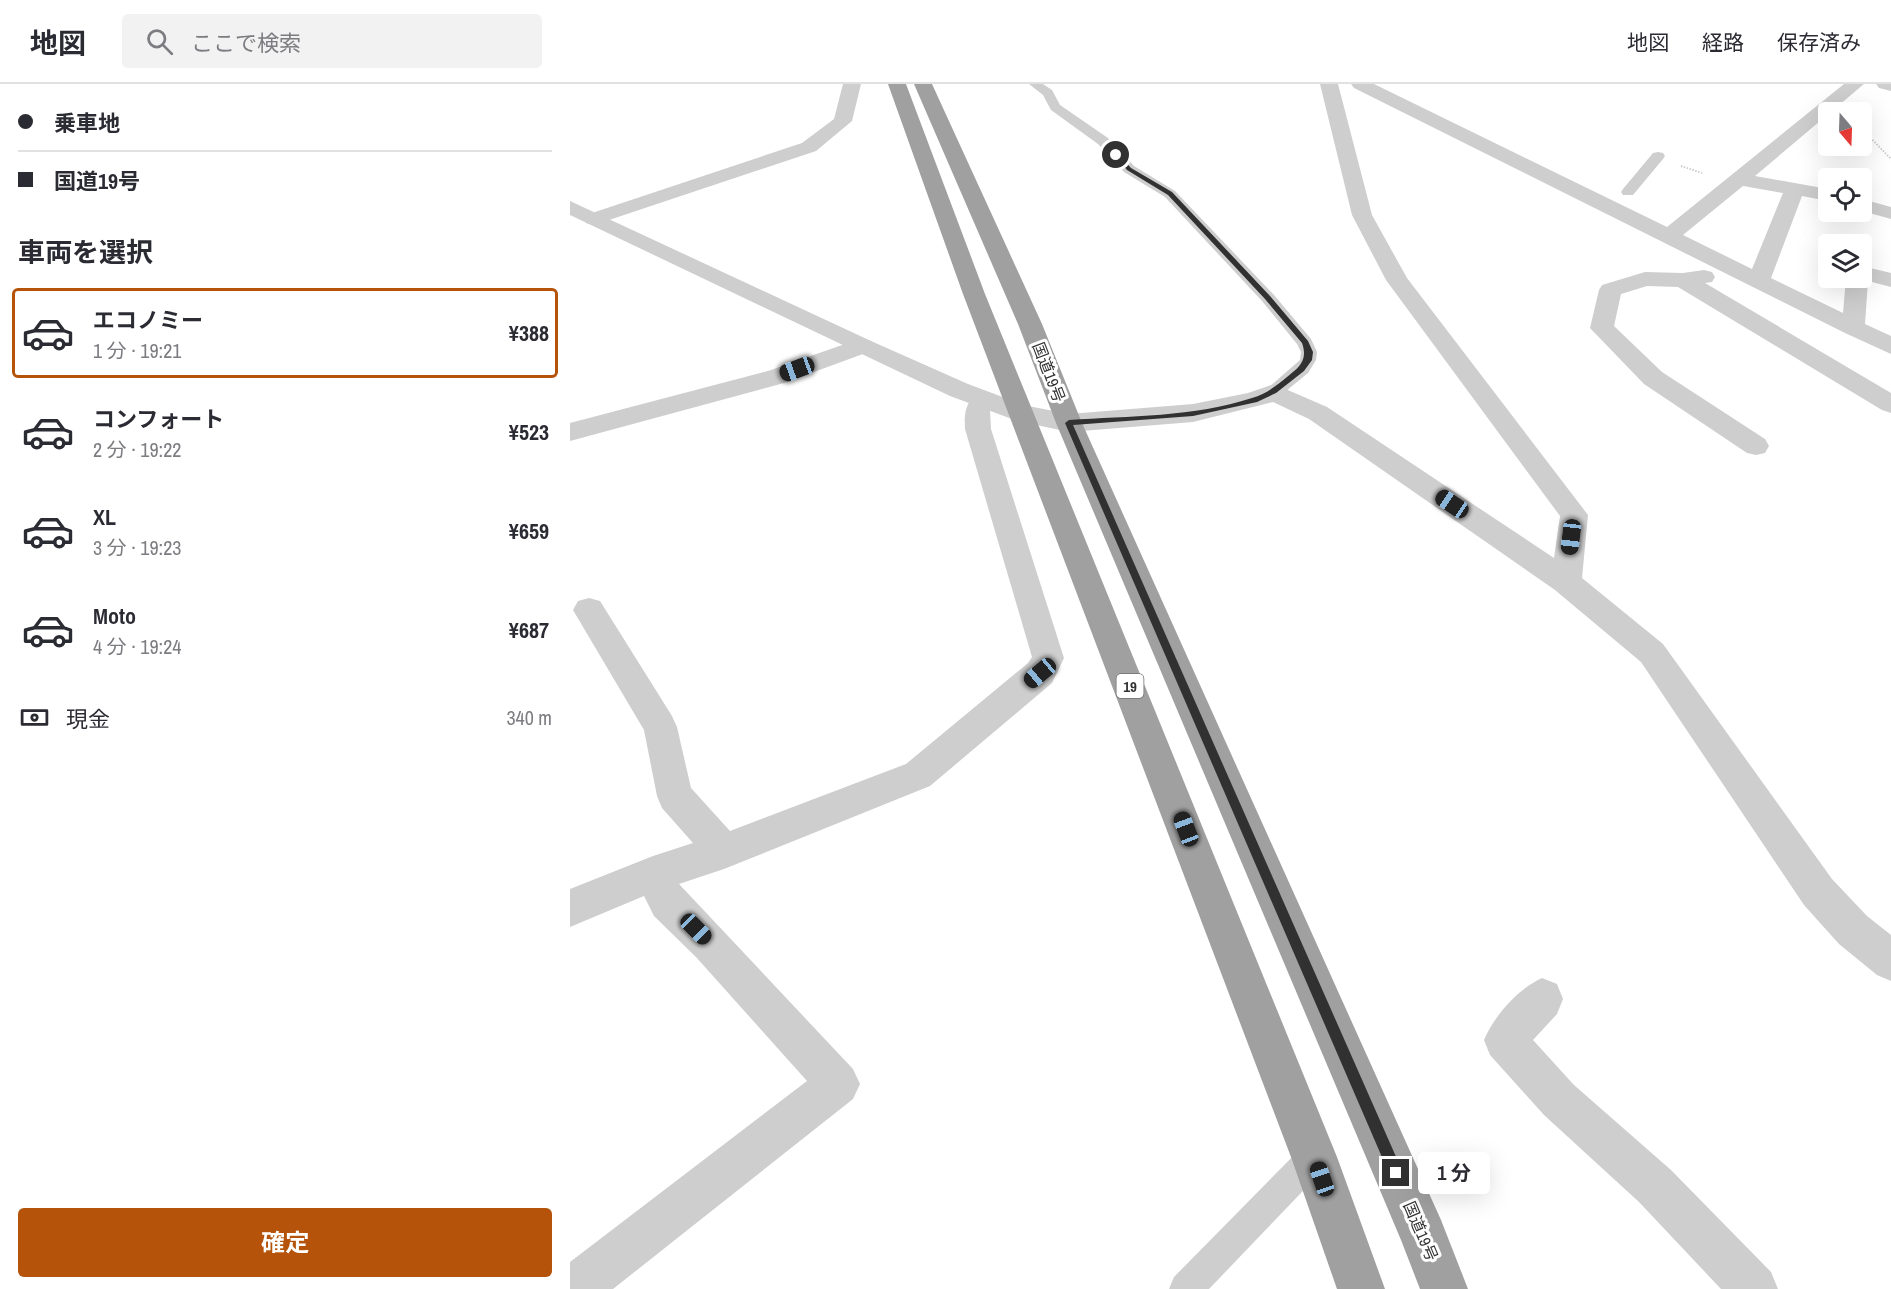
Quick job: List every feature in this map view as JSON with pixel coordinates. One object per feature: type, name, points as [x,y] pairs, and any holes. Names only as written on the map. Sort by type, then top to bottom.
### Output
[{"type":"highway","name":"19","points":[[897,84],[974,294],[1314,1157],[1361,1289]]},
{"type":"highway","name":"国道19号","points":[[923,84],[1030,324],[1069,423],[1424,1237],[1444,1289]]},
{"type":"street","points":[[593,219],[809,147],[843,121],[852,84]]},
{"type":"street","points":[[1329,84],[1362,215],[1397,280],[1574,515],[1566,582]]},
{"type":"street","points":[[1360,84],[1891,346]]},
{"type":"street","points":[[1669,236],[1856,84]]},
{"type":"street","points":[[1885,84],[1891,86]]},
{"type":"street","points":[[1737,181],[1818,193]]},
{"type":"street","points":[[1750,277],[1794,189]]},
{"type":"street","points":[[1628,192],[1628,216]]},
{"type":"street","points":[[570,207],[862,346],[959,390],[1023,414],[1069,423],[1193,413],[1254,400],[1274,392],[1318,413],[1566,582],[1652,653],[1818,892],[1853,930],[1891,961]]},
{"type":"street","points":[[1872,208],[1891,213]]},
{"type":"street","points":[[1872,275],[1891,280]]},
{"type":"street","points":[[1750,277],[1645,279],[1610,290],[1602,328],[1653,378],[1756,446]]},
{"type":"street","points":[[1683,280],[1891,404]]},
{"type":"street","points":[[1853,328],[1856,288]]},
{"type":"street","points":[[570,432],[775,377],[862,346]]},
{"type":"street","points":[[570,908],[652,874],[724,851],[918,775],[1040,673],[1048,658],[978,429],[977,410],[985,399]]},
{"type":"street","points":[[589,610],[660,727],[675,796],[724,851]]},
{"type":"street","points":[[574,1289],[837,1084],[710,943],[668,902],[652,874]]},
{"type":"street","points":[[1542,999],[1505,1040],[1558,1100],[1655,1186],[1754,1289]]},
{"type":"lane","points":[[1035,84],[1048,93],[1055,107],[1104,141],[1129,169],[1170,194],[1268,298],[1305,343],[1309,352],[1308,360],[1302,369],[1274,392]]},
{"type":"lane","points":[[1628,192],[1658,156]]},
{"type":"lane","points":[[1186,1289],[1314,1157]]},
{"type":"path","points":[[1872,139],[1891,159]]},
{"type":"path","points":[[1658,156],[1690,170],[1737,181]]},
{"type":"route","points":[[1116,155],[1129,169],[1170,194],[1268,298],[1305,343],[1309,352],[1308,360],[1302,369],[1288,378],[1274,392],[1254,400],[1193,413],[1069,423],[1396,1173]]}]
